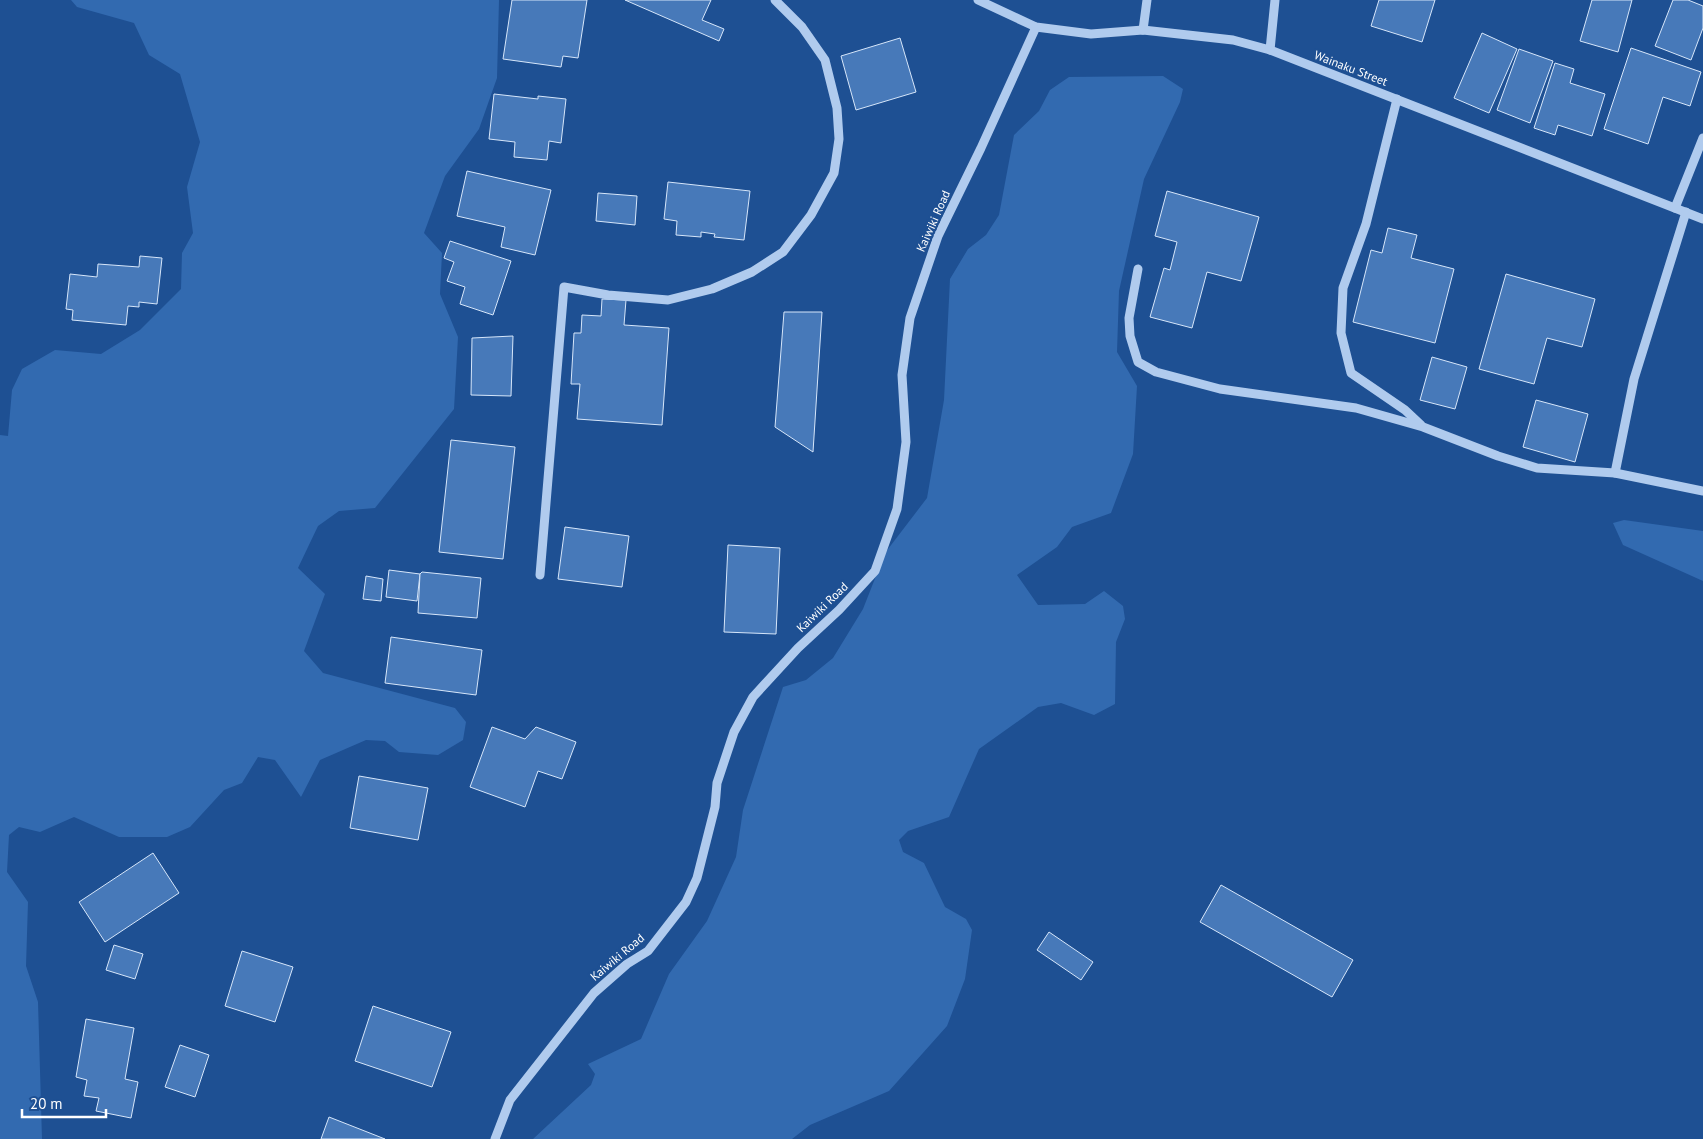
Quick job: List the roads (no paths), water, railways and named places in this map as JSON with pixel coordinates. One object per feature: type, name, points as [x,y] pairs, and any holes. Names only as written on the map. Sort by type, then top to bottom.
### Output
[{"type":"street","points":[[540,576],[564,287],[608,295],[668,300],[712,289],[752,272],[783,252],[811,215],[834,173],[840,139],[837,108],[825,60],[802,28],[775,0]]},
{"type":"street","name":"Wainaku Street","points":[[978,0],[1036,28],[1091,34],[1143,30],[1234,40],[1270,50],[1703,219]]},
{"type":"street","points":[[1143,30],[1147,0]]},
{"type":"street","points":[[1270,50],[1275,0]]},
{"type":"street","name":"Kaiwiki Road","points":[[495,1139],[510,1100],[594,993],[627,964],[648,951],[686,902],[697,878],[715,807],[717,783],[734,732],[753,697],[798,648],[839,610],[875,571],[898,509],[906,442],[902,376],[910,318],[938,236],[1036,28]]},
{"type":"street","points":[[1397,100],[1366,224],[1343,288],[1341,333],[1351,373],[1405,410],[1423,427]]},
{"type":"street","points":[[1675,208],[1703,138]]},
{"type":"street","points":[[1616,473],[1634,379],[1686,212]]},
{"type":"street","points":[[1138,269],[1129,318],[1130,336],[1138,362],[1156,372],[1220,389],[1356,408],[1423,427],[1498,456],[1537,468],[1616,473],[1703,491]]}]
